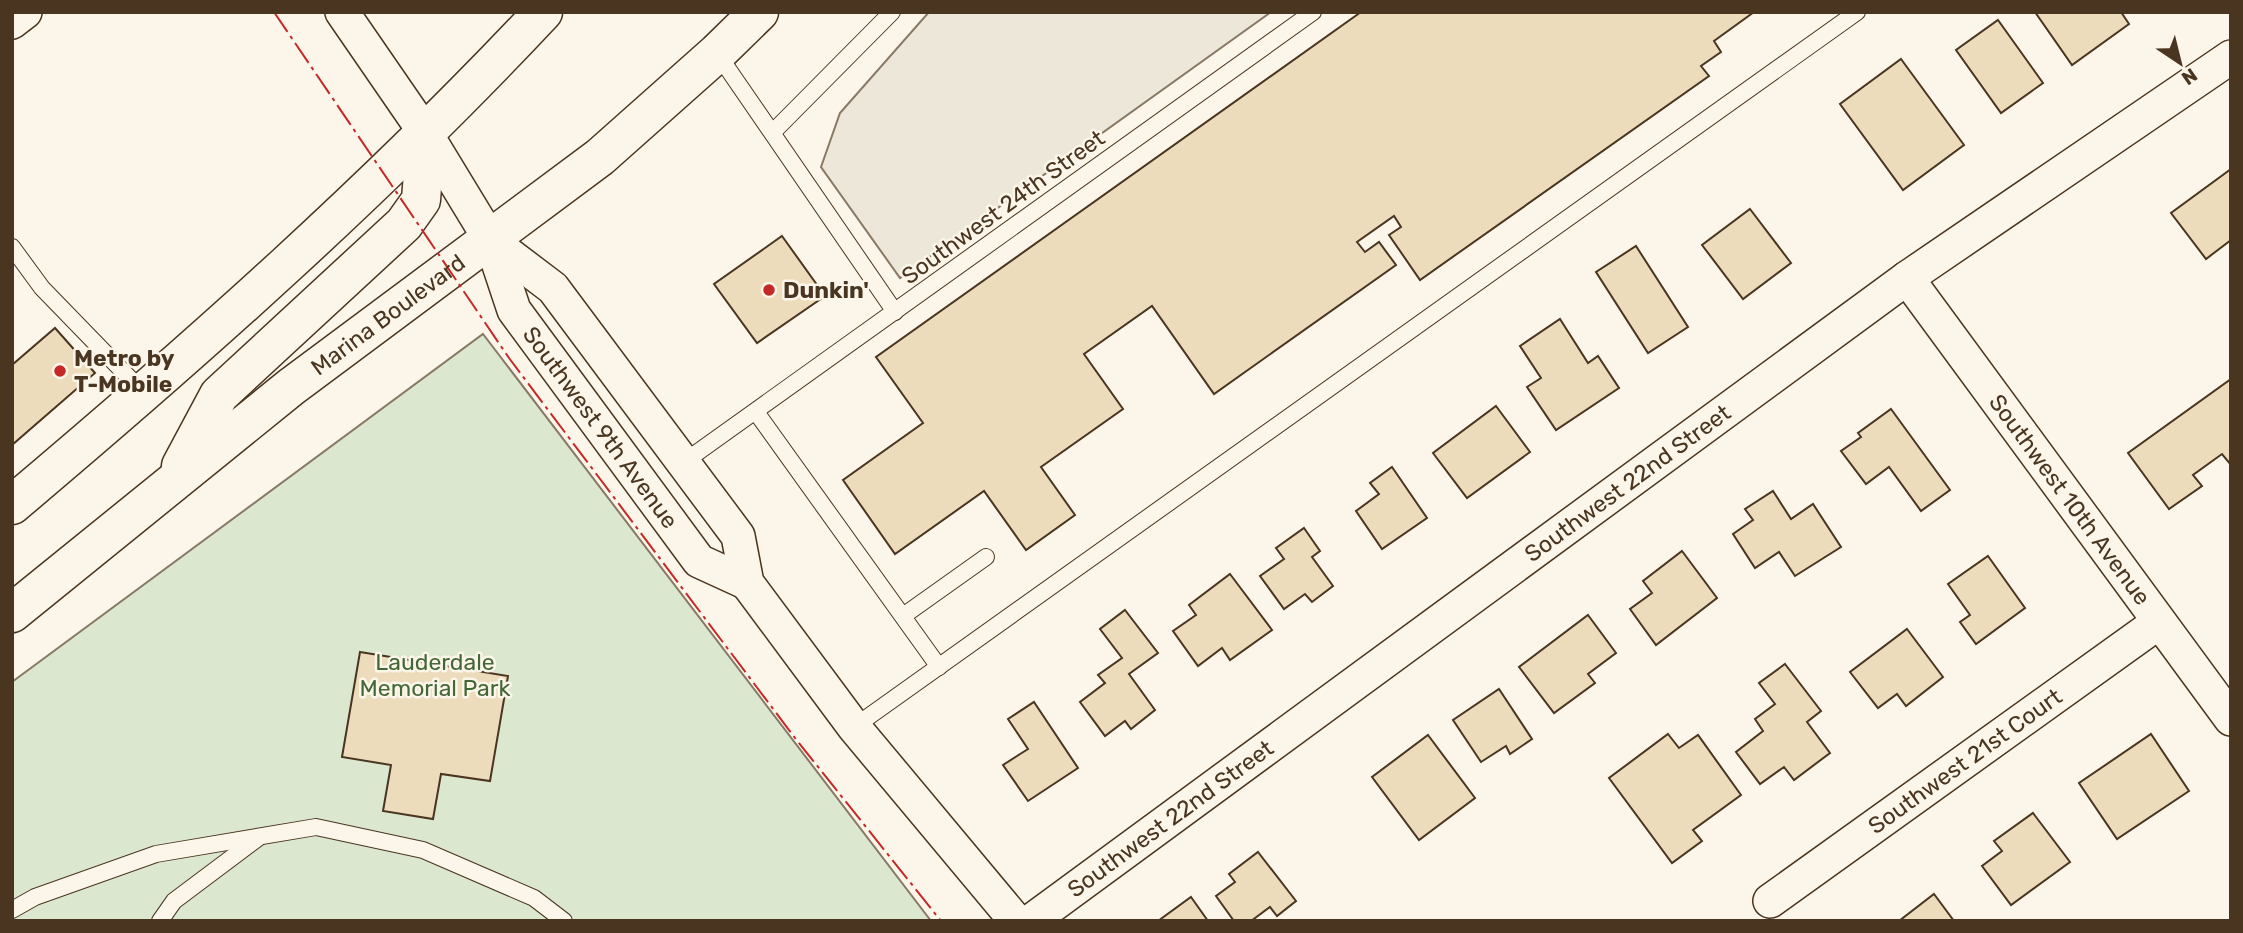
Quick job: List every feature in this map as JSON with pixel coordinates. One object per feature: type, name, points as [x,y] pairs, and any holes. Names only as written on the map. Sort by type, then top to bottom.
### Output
[{"type":"main road","points":[[12,505],[143,391],[426,134],[543,12]]},
{"type":"main road","name":"Marina Boulevard","points":[[12,613],[174,479],[291,387],[491,241],[600,157],[759,12]]},
{"type":"main road","points":[[174,479],[219,395],[404,224],[421,200],[426,134]]},
{"type":"street","points":[[12,22],[25,12]]},
{"type":"street","name":"Southwest 9th Avenue","points":[[342,12],[426,134],[491,241],[514,310],[699,561],[747,583]]},
{"type":"street","name":"Southwest 22nd Street","points":[[1031,921],[1907,278],[2231,57]]},
{"type":"street","name":"Southwest 9th Avenue","points":[[491,241],[552,288],[738,536],[747,583],[854,727],[1016,921]]},
{"type":"street","name":"Southwest 10th Avenue","points":[[1907,278],[2231,719]]},
{"type":"street","name":"Southwest 21st Court","points":[[1770,901],[2159,622]]},
{"type":"lane","points":[[773,132],[892,12]]},
{"type":"lane","name":"Southwest 24th Street","points":[[684,463],[1313,12]]},
{"type":"lane","points":[[854,727],[1857,12]]},
{"type":"lane","points":[[717,53],[895,312]]},
{"type":"lane","points":[[12,247],[42,288],[143,391]]},
{"type":"lane","points":[[756,412],[939,667]]},
{"type":"lane","points":[[903,616],[986,557]]},
{"type":"lane","points":[[12,910],[35,897],[156,853],[316,827],[424,850],[534,898],[564,921]]},
{"type":"lane","points":[[160,921],[174,901],[260,836]]},
{"type":"green space","name":"Lauderdale Memorial Park","points":[[483,334],[931,921],[12,921],[12,682]]},
{"type":"shaded area","points":[[929,12],[1271,12],[900,278],[821,167],[840,113]]},
{"type":"building","points":[[1361,12],[1754,12],[1714,41],[1721,52],[1701,66],[1709,76],[1420,280],[1389,235],[1401,227],[1394,216],[1357,242],[1365,252],[1379,242],[1396,265],[1214,394],[1152,306],[1084,354],[1123,409],[1041,467],[1075,515],[1026,550],[984,491],[895,554],[843,480],[923,423],[876,357]]},
{"type":"building","points":[[2035,12],[2121,12],[2129,24],[2072,65]]},
{"type":"building","points":[[1998,20],[2043,83],[2001,113],[1956,50]]},
{"type":"building","points":[[1901,59],[1964,145],[1903,190],[1840,104]]},
{"type":"building","points":[[2231,169],[2231,240],[2206,259],[2171,213]]},
{"type":"building","points":[[1750,209],[1791,263],[1743,299],[1702,245]]},
{"type":"building","name":"Dunkin'","points":[[782,236],[825,296],[757,343],[714,284]]},
{"type":"building","points":[[1636,246],[1688,327],[1648,353],[1596,272]]},
{"type":"building","points":[[1560,319],[1588,363],[1598,356],[1619,388],[1556,430],[1527,387],[1541,378],[1520,346]]},
{"type":"building","points":[[55,328],[95,373],[12,445],[12,365]]},
{"type":"building","points":[[2231,379],[2231,465],[2222,454],[2193,475],[2202,486],[2169,509],[2128,453]]},
{"type":"building","points":[[1496,406],[1530,452],[1467,498],[1433,453]]},
{"type":"building","points":[[1891,409],[1950,490],[1921,511],[1889,467],[1866,484],[1841,451],[1861,437],[1858,433]]},
{"type":"building","points":[[1392,467],[1427,518],[1382,549],[1356,511],[1379,494],[1370,483]]},
{"type":"building","points":[[1773,491],[1791,519],[1813,504],[1841,547],[1795,576],[1779,552],[1755,568],[1733,534],[1753,520],[1745,509]]},
{"type":"building","points":[[1304,528],[1320,551],[1312,557],[1333,586],[1312,602],[1305,594],[1284,609],[1260,576],[1284,559],[1276,548]]},
{"type":"building","points":[[1682,551],[1717,598],[1656,645],[1630,609],[1652,593],[1643,581]]},
{"type":"building","points":[[1988,556],[2025,608],[1976,644],[1960,622],[1970,615],[1948,584]]},
{"type":"building","points":[[1230,574],[1272,630],[1230,660],[1222,648],[1198,666],[1173,631],[1196,615],[1189,605]]},
{"type":"building","points":[[1125,610],[1158,653],[1129,674],[1155,710],[1131,729],[1125,721],[1105,736],[1080,702],[1105,683],[1098,675],[1122,658],[1100,629]]},
{"type":"building","points":[[1588,615],[1616,653],[1588,674],[1595,683],[1554,713],[1519,667]]},
{"type":"building","points":[[1907,629],[1943,677],[1906,706],[1897,694],[1878,708],[1850,672]]},
{"type":"building","points":[[360,652],[508,676],[490,781],[441,774],[433,819],[383,811],[391,765],[342,757]]},
{"type":"building","points":[[1785,664],[1821,711],[1807,722],[1830,753],[1794,780],[1784,767],[1760,784],[1736,752],[1763,731],[1755,719],[1775,704],[1759,683]]},
{"type":"building","points":[[1499,689],[1532,739],[1510,754],[1506,746],[1481,762],[1453,720]]},
{"type":"building","points":[[1034,702],[1078,768],[1028,801],[1003,765],[1028,749],[1008,719]]},
{"type":"building","points":[[1668,734],[1679,748],[1698,735],[1741,795],[1693,830],[1702,841],[1672,863],[1609,778]]},
{"type":"building","points":[[2151,734],[2189,791],[2117,839],[2079,783]]},
{"type":"building","points":[[1428,735],[1475,798],[1419,840],[1372,777]]},
{"type":"building","points":[[2033,813],[2070,862],[2011,905],[1982,866],[2002,851],[1994,841]]},
{"type":"building","points":[[1258,852],[1296,901],[1277,916],[1270,907],[1251,921],[1234,921],[1216,896],[1235,882],[1229,874]]},
{"type":"building","points":[[1934,894],[1954,921],[1899,921]]},
{"type":"building","points":[[1191,897],[1208,921],[1158,921]]},
{"type":"power","points":[[274,12],[509,358],[795,738],[941,921]]},
{"type":"place","name":"Dunkin'","points":[[769,290]]},
{"type":"place","name":"Metro by T-Mobile","points":[[60,371]]}]
